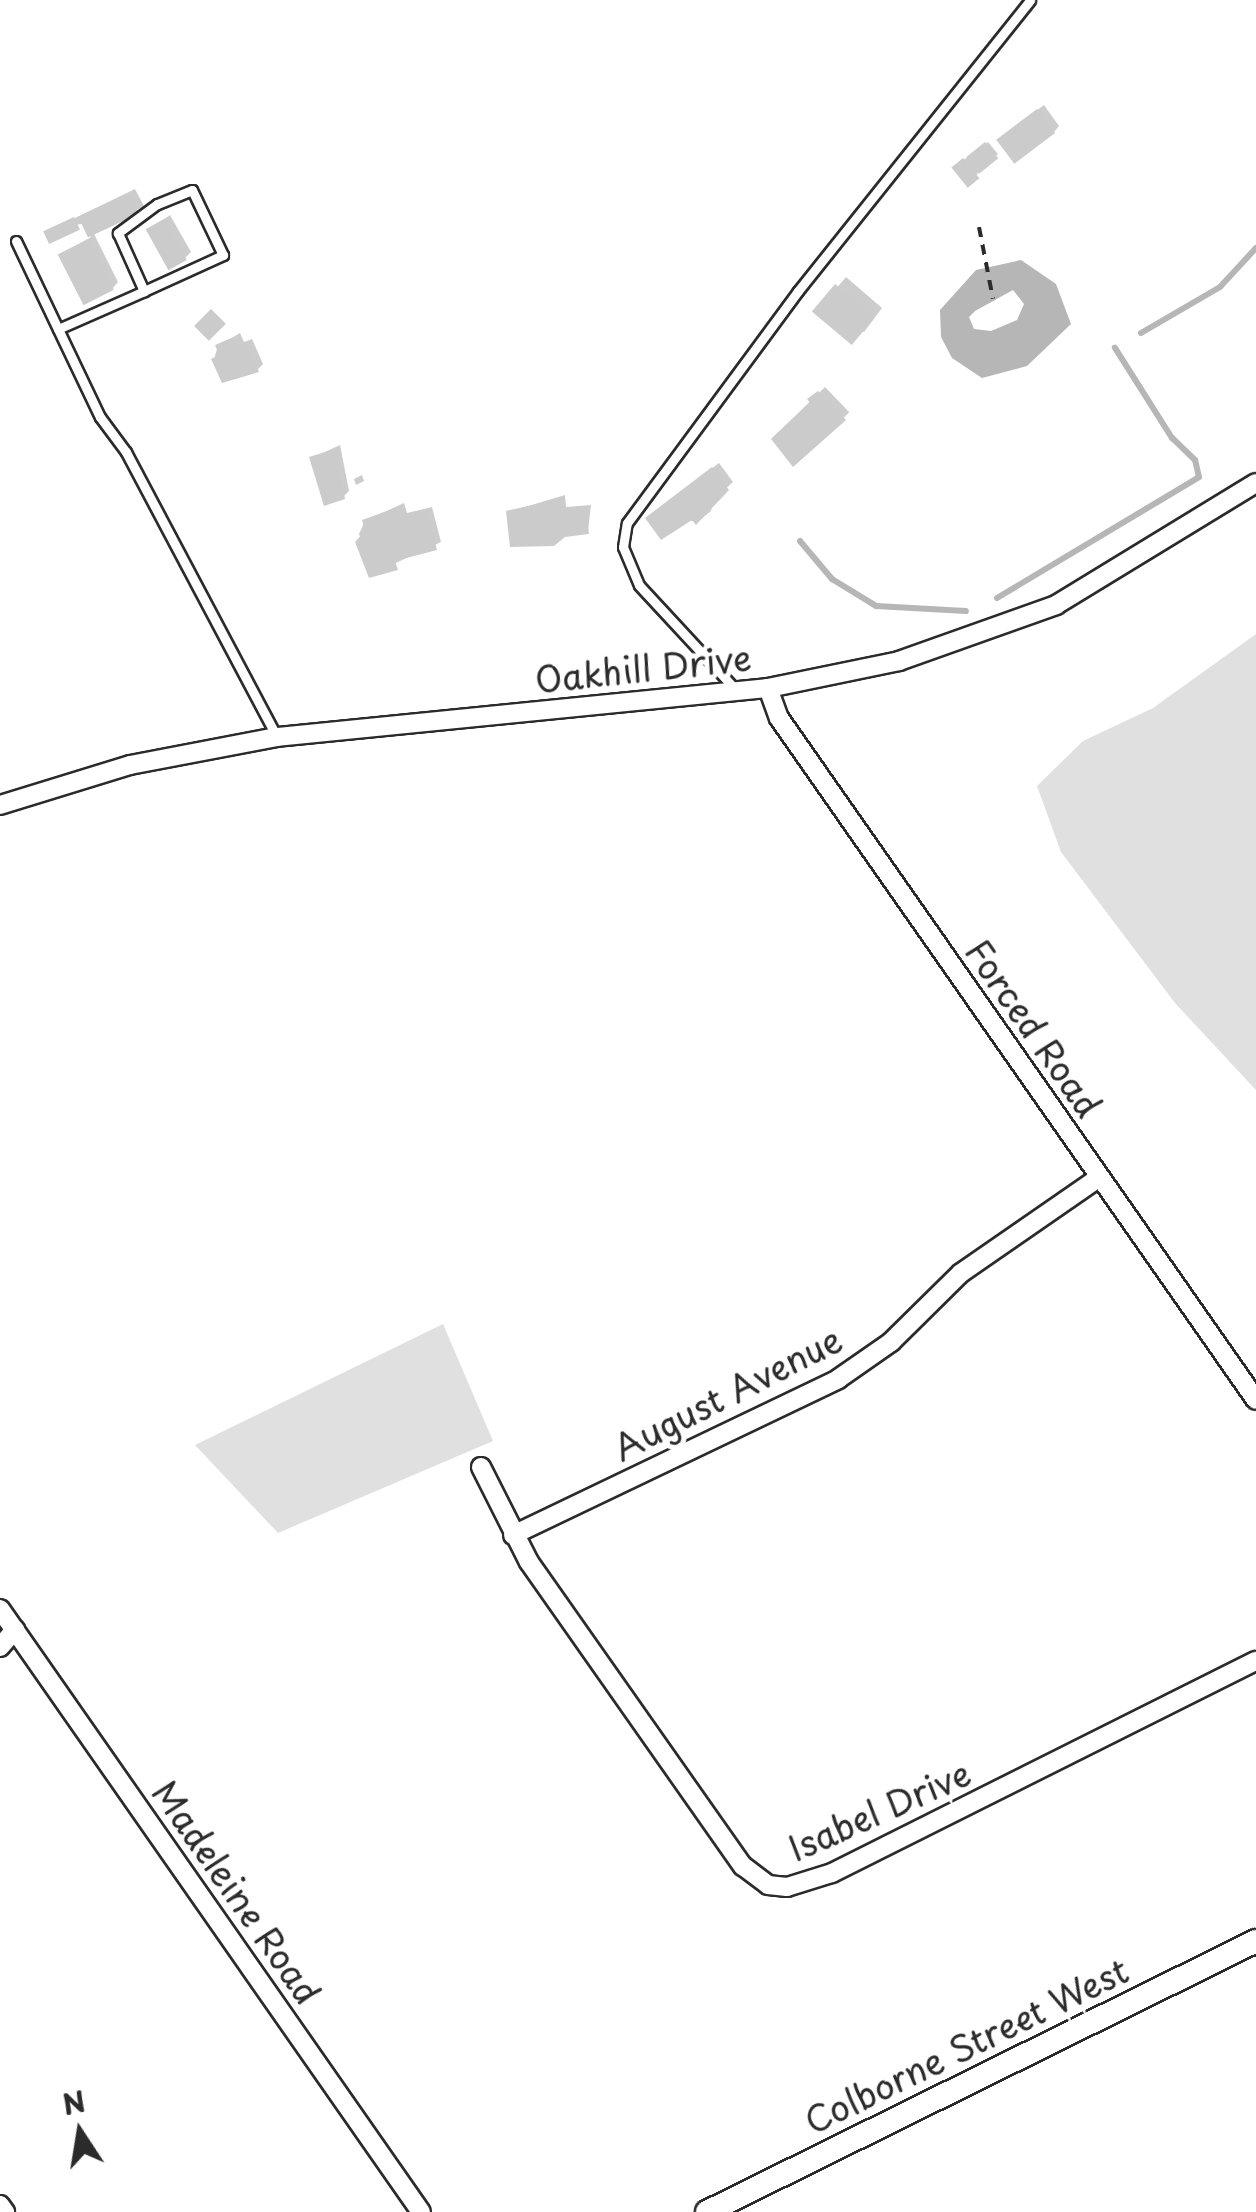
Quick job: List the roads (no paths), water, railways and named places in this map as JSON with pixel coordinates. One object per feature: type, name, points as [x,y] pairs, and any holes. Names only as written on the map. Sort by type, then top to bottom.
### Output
[{"type":"main road","name":"Colborne Street West","points":[[708,2212],[1256,1941]]},
{"type":"street","name":"Oakhill Drive","points":[[0,805],[130,765],[277,738],[768,688],[899,662],[1030,618],[1256,483]]},
{"type":"street","name":"Forced Road","points":[[768,688],[779,718],[1256,1400]]},
{"type":"street","name":"August Avenue","points":[[513,1535],[838,1379],[891,1342],[976,1261],[1098,1178]]},
{"type":"street","name":"Isabel Drive","points":[[480,1467],[513,1535],[743,1866],[768,1885],[798,1885],[832,1872],[1256,1661]]},
{"type":"street","name":"Madeleine Road","points":[[0,1609],[422,2212]]},
{"type":"street","points":[[0,1647],[15,1630]]},
{"type":"street","points":[[0,2205],[5,2212]]},
{"type":"lane","points":[[736,691],[640,584],[623,547],[627,523],[798,291],[1030,0]]},
{"type":"lane","points":[[58,329],[223,255],[192,190],[157,204],[118,233],[144,290]]},
{"type":"lane","points":[[16,240],[58,329],[277,738]]},
{"type":"waterway","points":[[1141,333],[1220,287],[1256,248]]},
{"type":"waterway","points":[[997,598],[1199,477],[1195,460],[1172,438],[1115,348]]},
{"type":"waterway","points":[[800,541],[832,579],[876,606],[966,611]]}]
